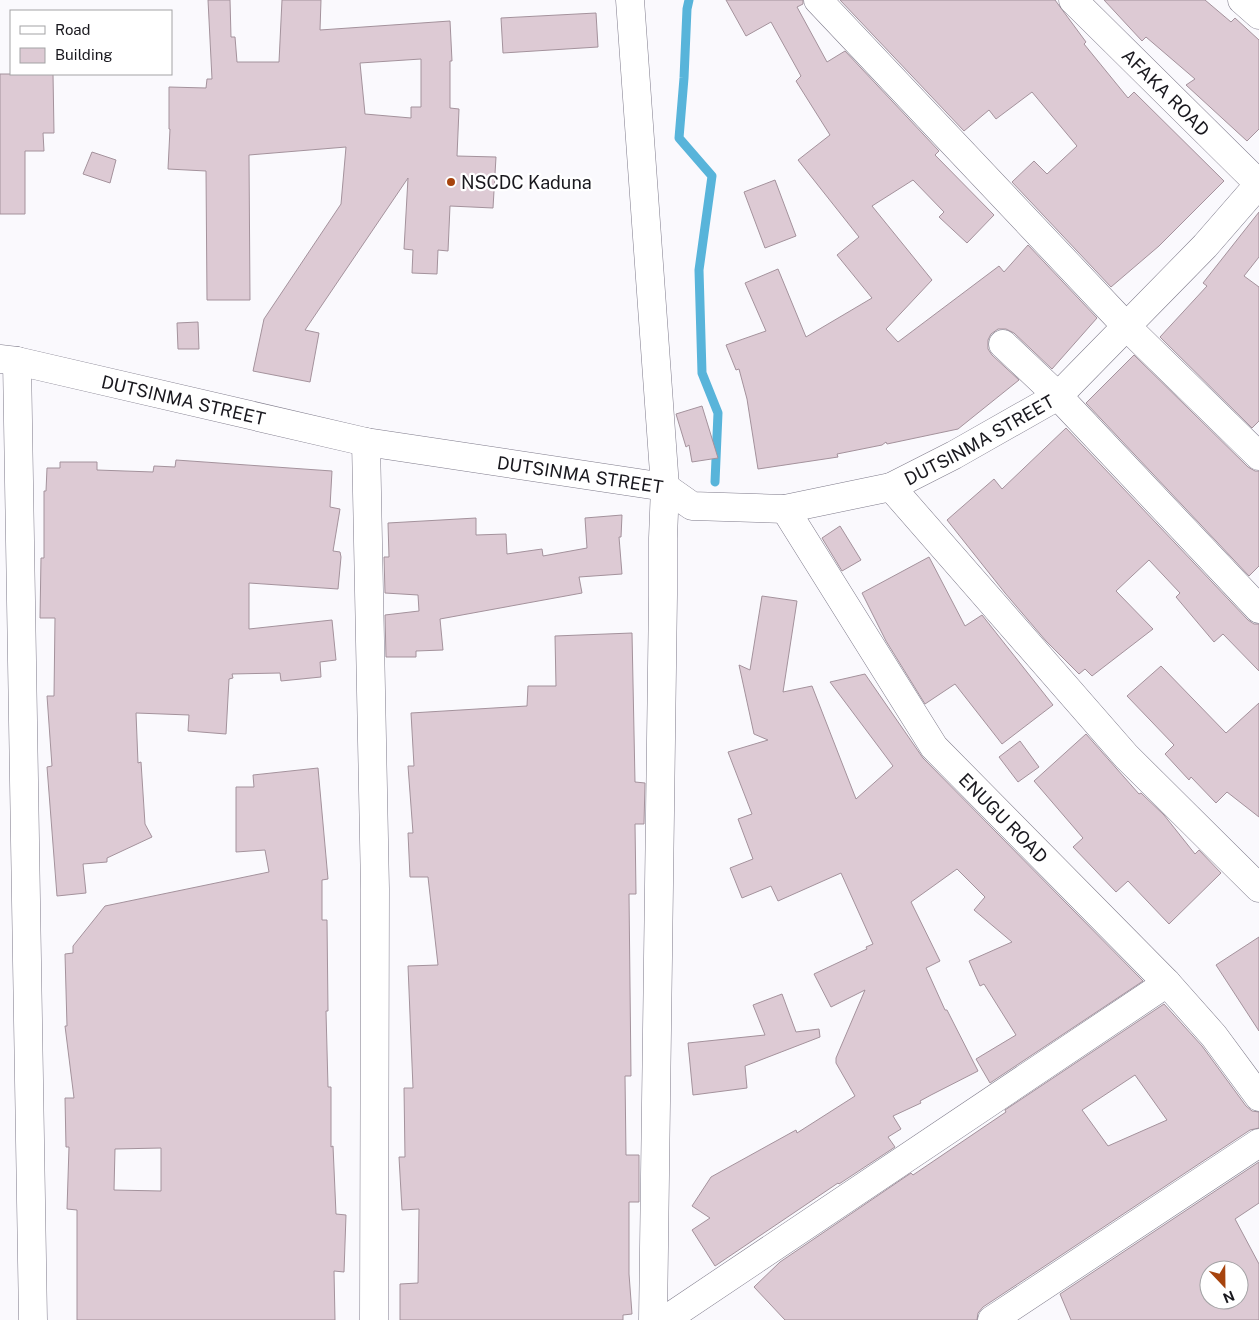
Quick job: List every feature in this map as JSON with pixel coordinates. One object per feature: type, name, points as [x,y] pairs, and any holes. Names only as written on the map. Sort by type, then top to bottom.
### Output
[{"type":"street","points":[[630,0],[665,487],[653,1320]]},
{"type":"street","points":[[818,0],[1127,327],[1259,456]]},
{"type":"street","name":"AFAKA ROAD","points":[[1073,0],[1259,184]]},
{"type":"street","points":[[1242,0],[1259,15]]},
{"type":"street","name":"DUTSINMA STREET","points":[[9,360],[366,442],[665,487],[692,506],[785,509],[891,487],[954,455],[1058,396],[1204,246],[1259,184]]},
{"type":"street","points":[[1003,344],[1058,396],[1259,609]]},
{"type":"street","points":[[9,360],[33,1320]]},
{"type":"street","points":[[366,442],[375,889],[374,1320]]},
{"type":"street","points":[[891,487],[1126,756],[1259,888]]},
{"type":"street","name":"ENUGU ROAD","points":[[785,509],[934,747],[1167,984],[1214,1036],[1259,1097]]},
{"type":"street","points":[[665,1320],[1167,984]]},
{"type":"street","points":[[992,1320],[1259,1143]]},
{"type":"building","points":[[208,0],[230,0],[231,37],[235,37],[237,62],[279,62],[282,0],[321,0],[320,30],[450,21],[452,61],[450,61],[450,108],[459,109],[457,156],[496,157],[493,208],[450,206],[448,251],[438,250],[437,274],[412,273],[413,250],[404,249],[408,178],[305,330],[319,333],[310,382],[253,371],[264,319],[341,204],[346,147],[249,155],[250,300],[207,300],[206,171],[168,169],[170,129],[169,87],[206,88],[207,79],[212,79]],"holes":[[[421,59],[421,107],[411,107],[411,118],[365,114],[360,63]]]},
{"type":"building","points":[[726,0],[803,0],[803,4],[797,7],[827,62],[845,51],[939,151],[935,155],[994,215],[967,243],[939,217],[944,212],[913,180],[872,206],[932,280],[886,329],[898,342],[999,266],[1004,272],[1028,245],[1097,318],[1052,369],[1014,333],[1006,329],[998,329],[991,334],[988,340],[988,349],[1019,380],[958,429],[887,444],[886,442],[882,445],[837,454],[838,457],[758,469],[747,399],[739,369],[736,370],[726,345],[766,331],[745,283],[778,269],[806,337],[872,298],[837,255],[859,237],[798,160],[830,135],[796,81],[801,76],[771,22],[746,36]]},
{"type":"building","points":[[840,0],[1055,0],[1086,42],[1084,44],[1128,98],[1134,92],[1224,181],[1159,246],[1111,287],[1012,182],[1034,161],[1047,174],[1077,146],[1032,92],[996,119],[989,110],[964,131]]},
{"type":"building","points":[[1104,0],[1205,0],[1231,22],[1235,18],[1259,40],[1259,129],[1247,141],[1186,85],[1195,79],[1146,37],[1142,41]]},
{"type":"building","points":[[596,13],[598,47],[503,53],[501,18]]},
{"type":"building","points":[[0,74],[53,75],[54,133],[43,133],[44,151],[25,151],[25,214],[0,214]]},
{"type":"building","points":[[92,152],[116,160],[110,183],[83,174]]},
{"type":"building","points":[[775,180],[796,236],[765,248],[744,192]]},
{"type":"building","points":[[1259,212],[1259,257],[1244,276],[1259,287],[1259,421],[1252,428],[1160,337],[1207,286],[1203,283]]},
{"type":"building","points":[[198,322],[199,349],[178,349],[177,323]]},
{"type":"building","points":[[1134,355],[1248,467],[1259,471],[1259,566],[1249,576],[1086,403]]},
{"type":"building","points":[[702,406],[718,458],[692,462],[689,445],[686,447],[676,414]]},
{"type":"building","points":[[1066,428],[1248,620],[1254,624],[1259,624],[1259,671],[1223,634],[1214,642],[1176,597],[1180,593],[1149,560],[1116,591],[1153,629],[1092,676],[1085,669],[1079,674],[1046,641],[947,520],[994,479],[1002,489]]},
{"type":"building","points":[[176,460],[332,471],[330,507],[340,509],[333,551],[340,552],[341,557],[338,589],[249,583],[249,629],[332,620],[336,660],[320,662],[321,677],[281,681],[280,673],[232,674],[233,678],[229,679],[226,734],[188,731],[189,715],[136,713],[138,763],[141,762],[145,824],[152,837],[107,858],[107,862],[83,864],[86,893],[57,896],[47,767],[52,766],[47,696],[54,696],[55,618],[40,618],[41,558],[44,558],[44,491],[46,491],[47,468],[60,468],[60,462],[97,462],[97,470],[153,472],[154,466],[175,467]]},
{"type":"building","points":[[622,515],[621,537],[619,537],[622,574],[579,577],[582,593],[440,619],[443,650],[416,651],[416,657],[386,657],[385,615],[419,611],[418,595],[385,593],[384,557],[389,557],[388,523],[476,518],[476,535],[506,534],[507,554],[542,549],[543,556],[587,548],[585,518]]},
{"type":"building","points":[[840,526],[861,560],[842,571],[822,538]]},
{"type":"building","points":[[929,557],[965,626],[982,615],[1053,705],[1002,744],[955,684],[925,704],[886,641],[862,593]]},
{"type":"building","points":[[762,596],[797,601],[783,692],[812,686],[856,799],[893,766],[830,682],[865,674],[923,758],[1143,981],[990,1083],[976,1059],[1016,1035],[984,984],[980,986],[969,961],[1012,942],[974,910],[985,897],[957,869],[911,902],[940,961],[926,968],[945,1010],[947,1010],[978,1071],[920,1101],[921,1103],[893,1116],[901,1129],[888,1137],[895,1147],[715,1266],[692,1230],[710,1218],[692,1206],[711,1177],[796,1130],[797,1133],[855,1096],[836,1063],[836,1058],[865,990],[831,1007],[814,974],[867,949],[866,947],[873,944],[841,873],[778,901],[771,886],[742,898],[730,868],[753,859],[738,819],[752,814],[728,752],[768,740],[754,734],[739,665],[750,670]]},
{"type":"building","points":[[632,633],[635,782],[645,783],[644,824],[635,824],[636,894],[629,894],[631,1076],[625,1076],[626,1155],[639,1155],[639,1202],[629,1202],[629,1274],[632,1314],[623,1315],[623,1320],[400,1320],[400,1284],[418,1283],[419,1209],[402,1210],[399,1157],[405,1157],[404,1088],[413,1088],[408,966],[438,965],[428,877],[410,877],[408,833],[413,833],[408,766],[414,766],[411,713],[527,706],[528,686],[556,686],[555,636]]},
{"type":"building","points":[[1161,666],[1226,733],[1259,703],[1259,817],[1227,792],[1216,803],[1191,777],[1189,780],[1165,754],[1174,745],[1127,696]]},
{"type":"building","points":[[1086,734],[1139,794],[1141,793],[1164,815],[1195,854],[1199,850],[1221,873],[1169,924],[1128,881],[1116,892],[1073,847],[1083,838],[1034,781]]},
{"type":"building","points":[[1020,741],[1039,767],[1018,782],[999,757]]},
{"type":"building","points":[[318,768],[328,879],[322,880],[322,920],[327,920],[328,1011],[326,1011],[328,1087],[331,1087],[331,1147],[333,1146],[336,1214],[346,1215],[344,1272],[334,1271],[335,1320],[77,1320],[77,1210],[67,1209],[69,1147],[66,1147],[65,1098],[74,1098],[65,1026],[67,1026],[65,954],[73,953],[73,946],[105,906],[269,872],[265,850],[236,852],[236,787],[254,787],[253,775]],"holes":[[[161,1148],[161,1191],[114,1190],[115,1149]]]},
{"type":"building","points":[[1259,937],[1259,1031],[1216,965]]},
{"type":"building","points":[[782,994],[796,1032],[819,1029],[820,1037],[745,1066],[747,1088],[693,1095],[688,1043],[765,1035],[753,1005]]},
{"type":"building","points":[[1164,1004],[1202,1046],[1246,1106],[1252,1111],[1259,1112],[1259,1128],[1250,1130],[983,1307],[978,1313],[977,1320],[785,1320],[754,1287],[780,1262],[911,1173],[913,1175],[1006,1112],[1005,1110]],"holes":[[[1135,1075],[1167,1120],[1108,1146],[1082,1110]]]},
{"type":"building","points":[[1259,1162],[1259,1203],[1235,1219],[1259,1264],[1259,1320],[1071,1320],[1060,1294]]},
{"type":"waterway","points":[[689,0],[679,138],[712,176],[699,270],[702,373],[718,413],[715,482]]},
{"type":"place","name":"NSCDC Kaduna","points":[[451,182]]}]
